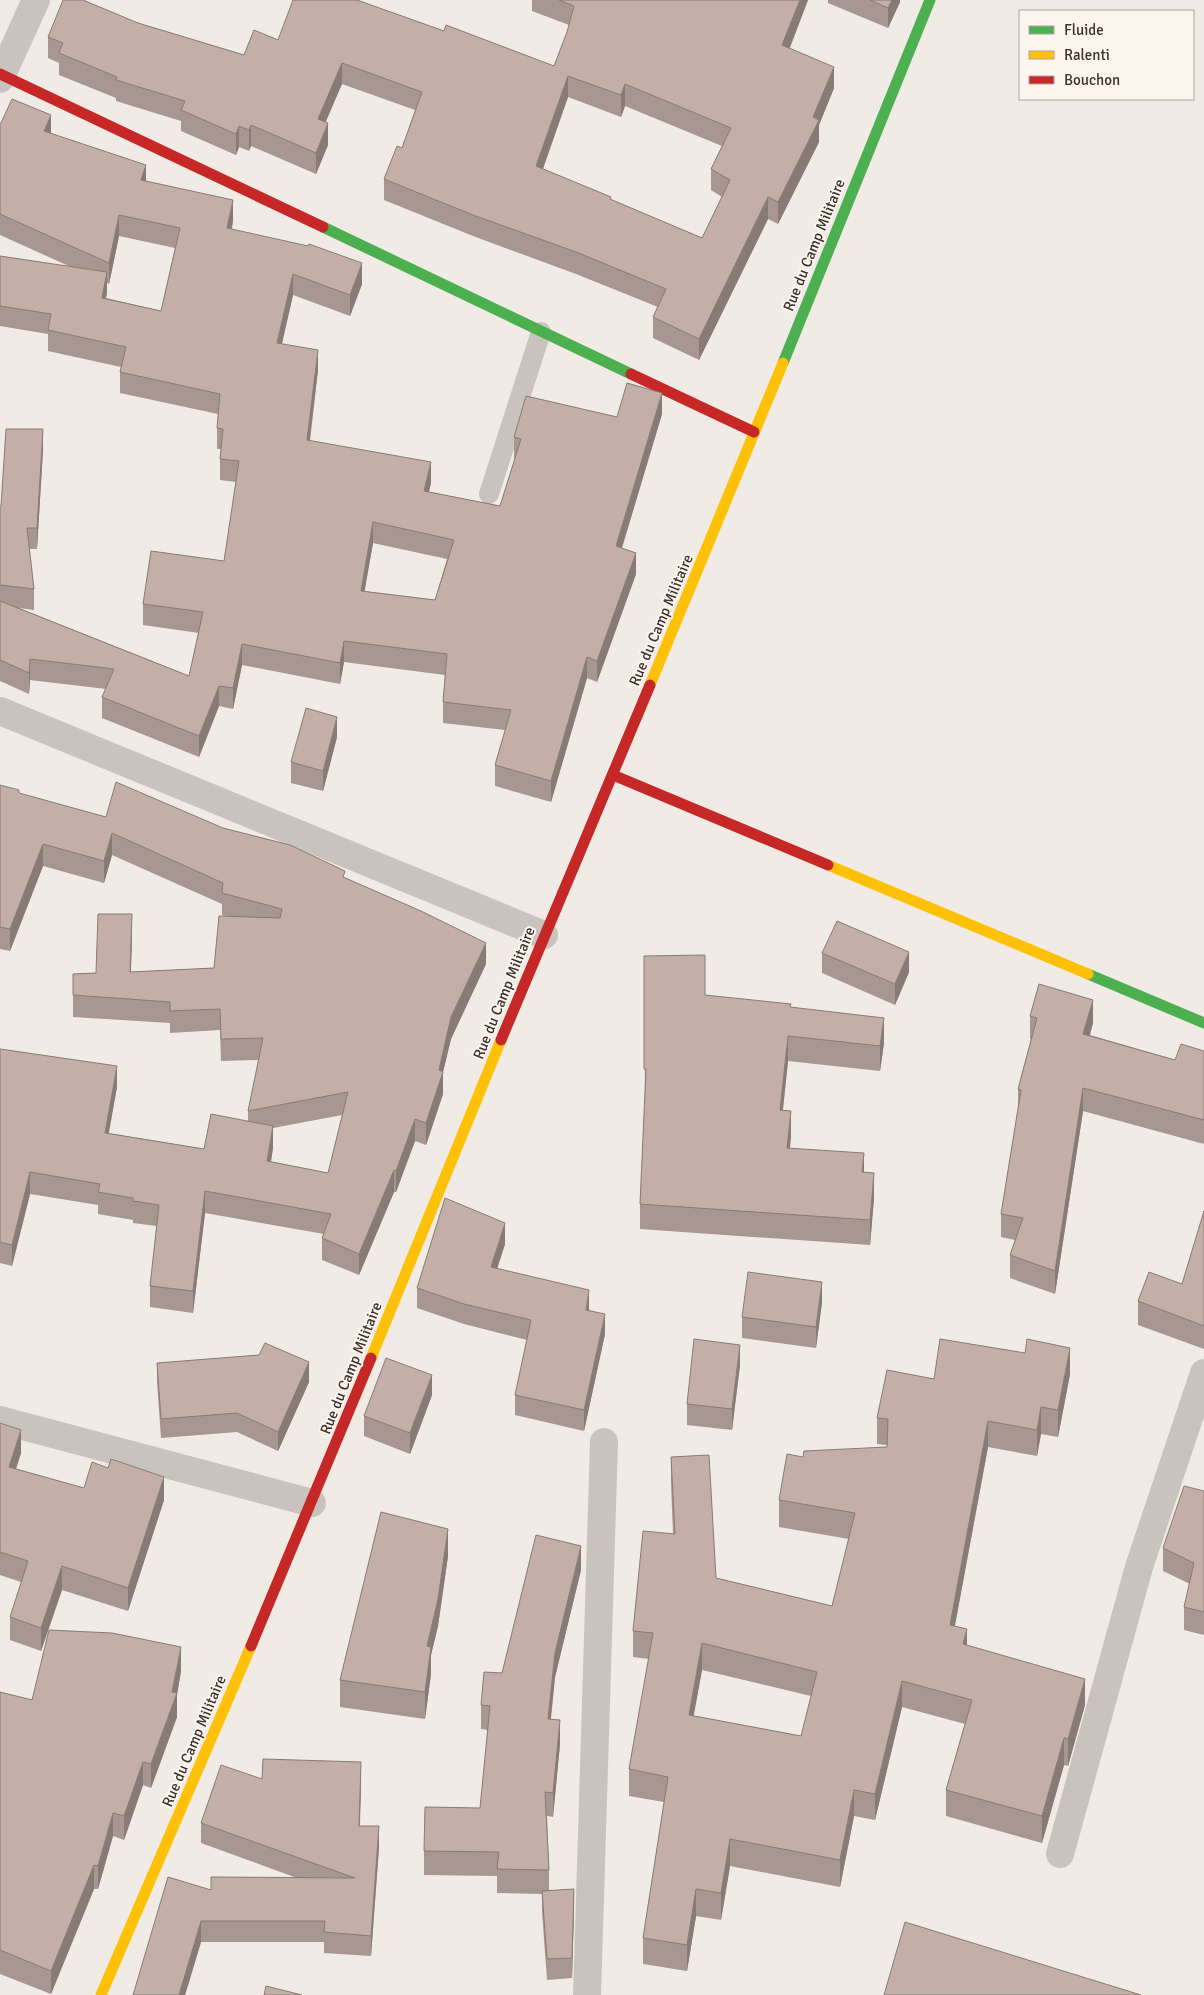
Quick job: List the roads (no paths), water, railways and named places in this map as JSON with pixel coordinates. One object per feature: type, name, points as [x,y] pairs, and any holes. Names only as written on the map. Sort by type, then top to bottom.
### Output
[{"type":"street","points":[[36,0],[1,76],[754,432]]},
{"type":"street","name":"Rue du Camp Militaire","points":[[101,1995],[312,1503],[544,935],[613,775],[930,0]]},
{"type":"street","points":[[0,711],[544,935]]},
{"type":"street","points":[[613,775],[1204,1023]]},
{"type":"street","points":[[1060,1854],[1139,1567],[1204,1373]]},
{"type":"street","points":[[0,1420],[312,1503]]},
{"type":"street","points":[[587,1995],[604,1442]]},
{"type":"lane","points":[[489,494],[541,332]]}]
